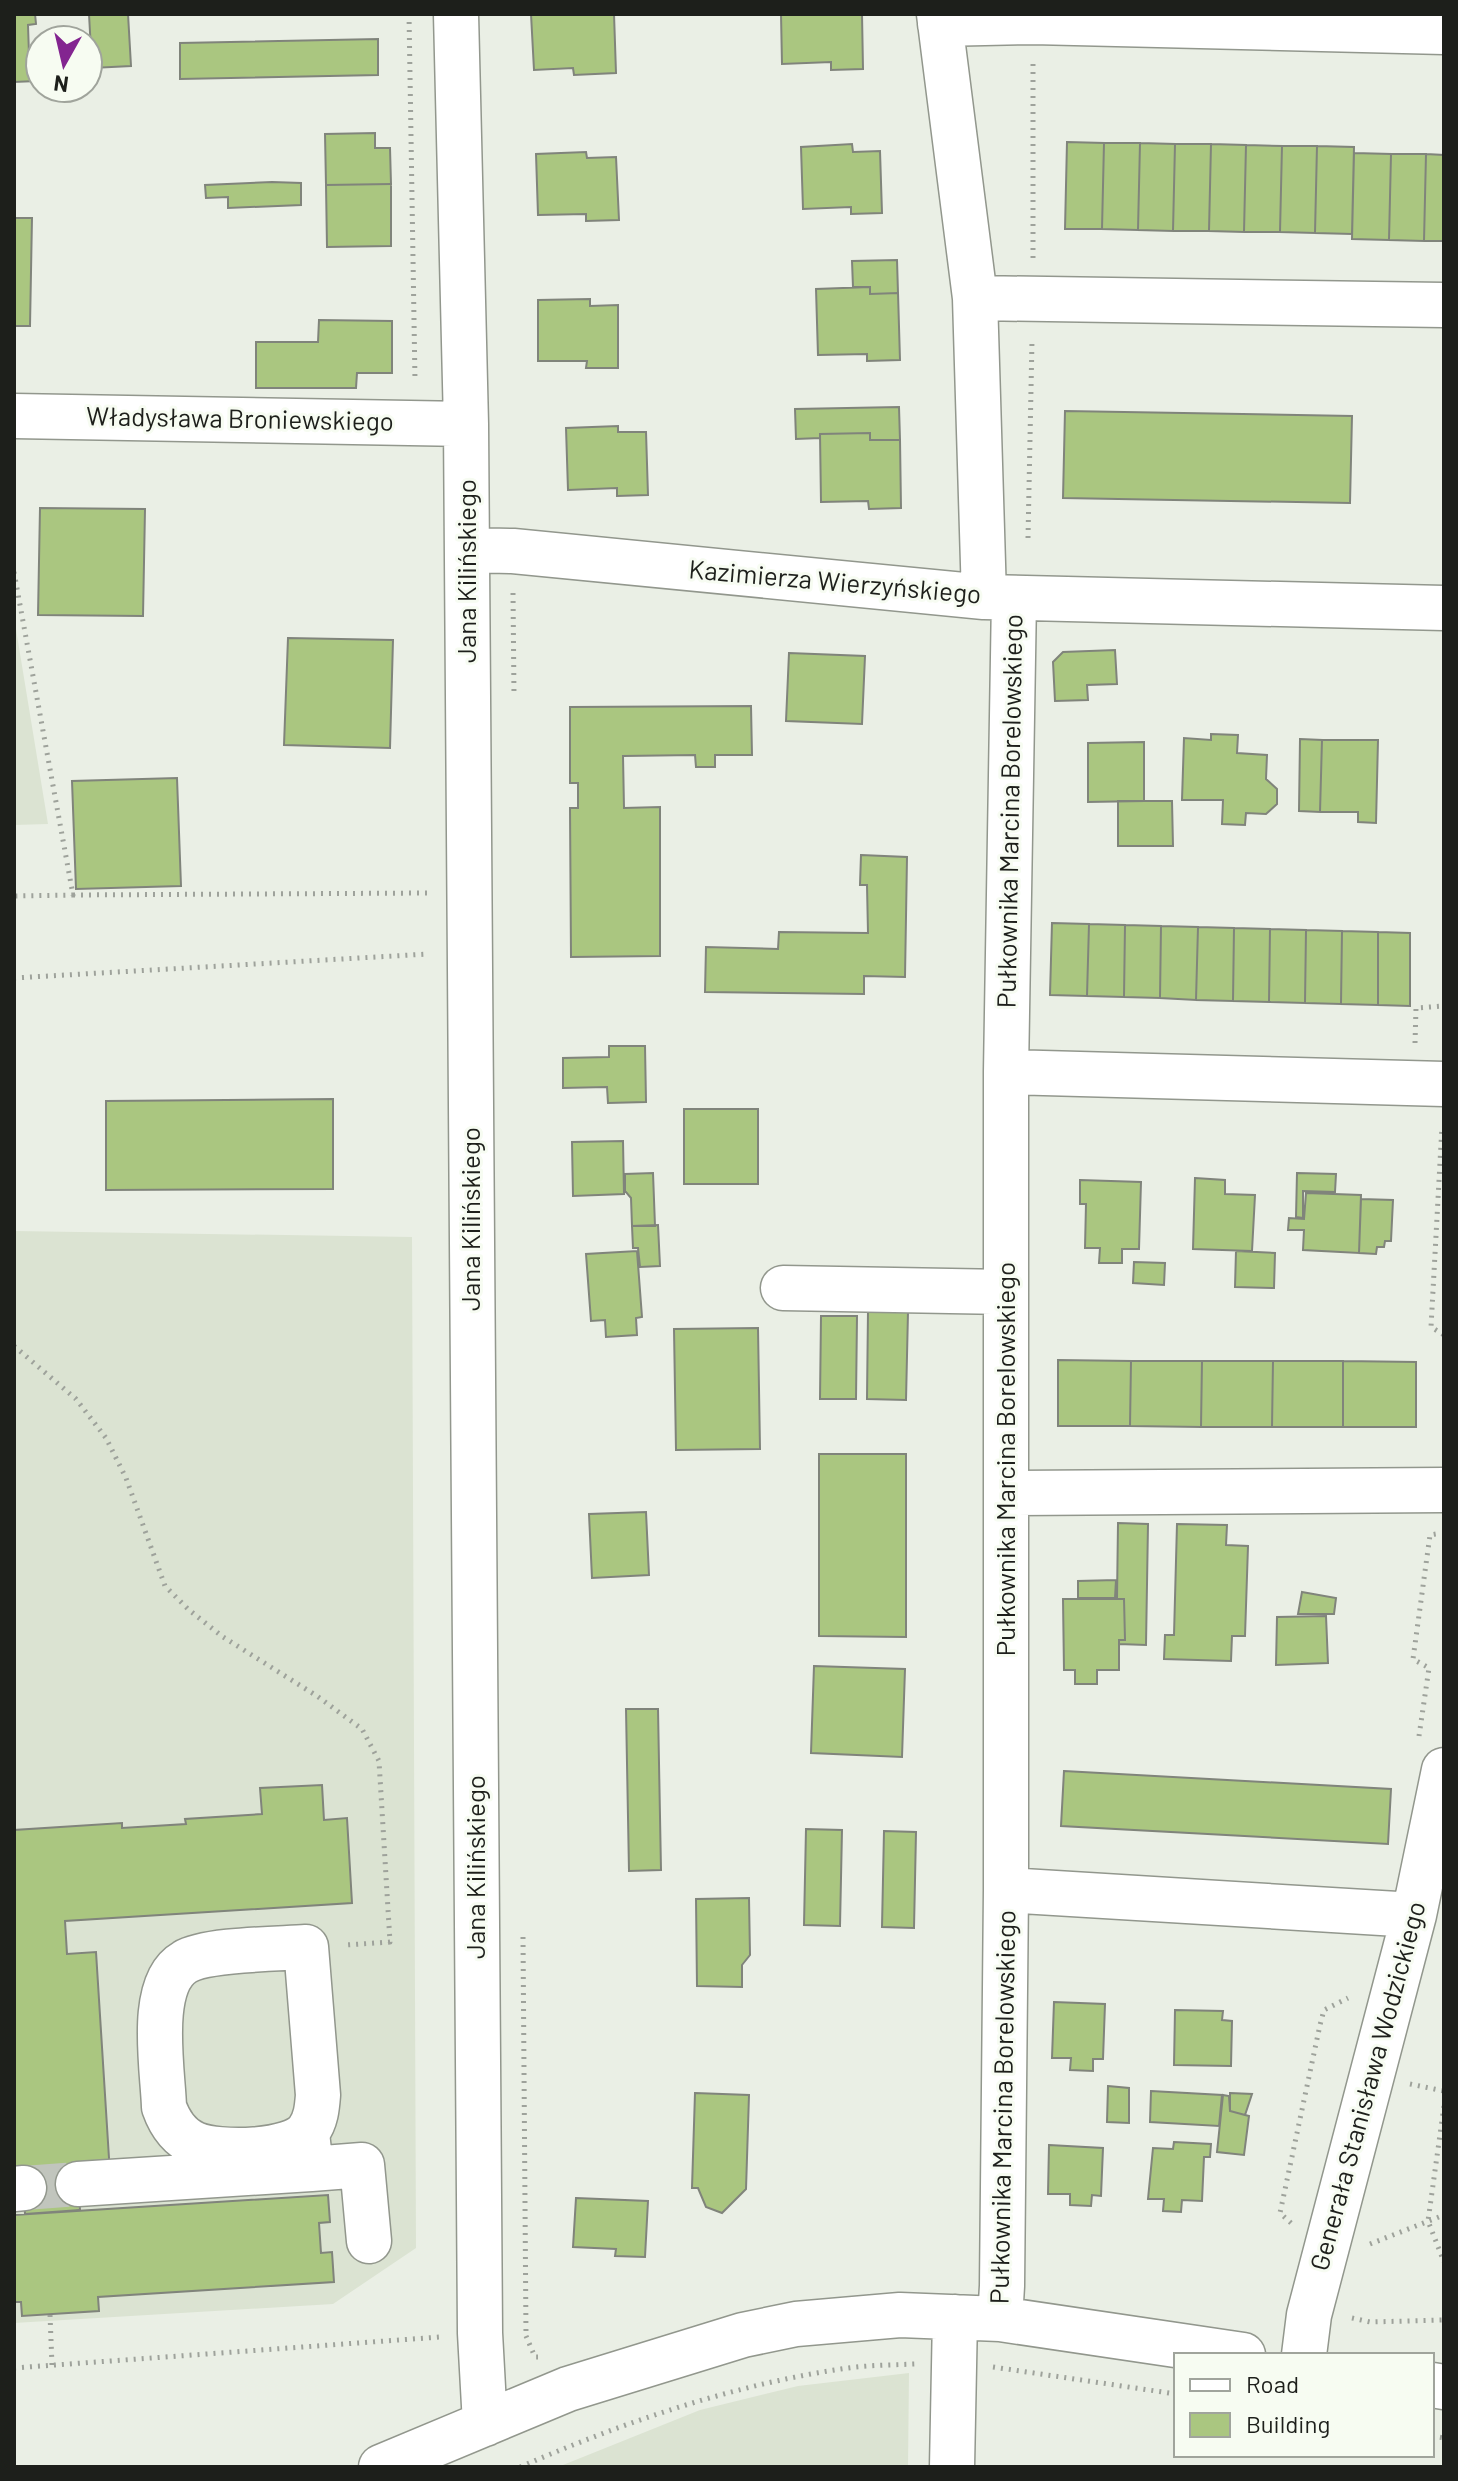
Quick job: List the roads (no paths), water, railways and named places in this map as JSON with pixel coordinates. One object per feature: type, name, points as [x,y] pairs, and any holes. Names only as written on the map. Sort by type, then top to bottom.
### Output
[{"type":"street","name":"Jana Kilińskiego","points":[[456,14],[466,424],[480,2333],[485,2424]]},
{"type":"street","points":[[940,19],[1444,32]]},
{"type":"street","name":"Pułkownika Marcina Borelowskiego","points":[[940,19],[975,298],[999,597],[1006,1072],[1006,1890],[1000,2319]]},
{"type":"street","points":[[975,298],[1444,305]]},
{"type":"street","name":"Władysława Broniewskiego","points":[[14,416],[466,424]]},
{"type":"street","name":"Kazimierza Wierzyńskiego","points":[[467,550],[528,552],[999,597],[1444,608]]},
{"type":"street","points":[[1006,1072],[1444,1084]]},
{"type":"street","points":[[783,1288],[1006,1292]]},
{"type":"street","points":[[1006,1493],[1444,1490]]},
{"type":"street","name":"Generała Stanisława Wodzickiego","points":[[1304,2353],[1309,2315],[1414,1915],[1436,1861],[1431,1757]]},
{"type":"street","points":[[1006,1890],[1414,1915]]},
{"type":"street","points":[[309,2151],[318,2095],[306,1947],[213,1954],[185,1962],[168,1979],[161,2000],[164,2107],[169,2121],[176,2131],[194,2143],[216,2150],[279,2147],[309,2151],[362,2165],[369,2241]]},
{"type":"street","points":[[78,2184],[309,2151]]},
{"type":"street","points":[[381,2467],[568,2389],[743,2335],[841,2319],[900,2315],[1000,2319],[1230,2353]]},
{"type":"street","points":[[952,2467],[955,2317]]},
{"type":"tunnel","points":[[24,2188],[78,2184]]}]
